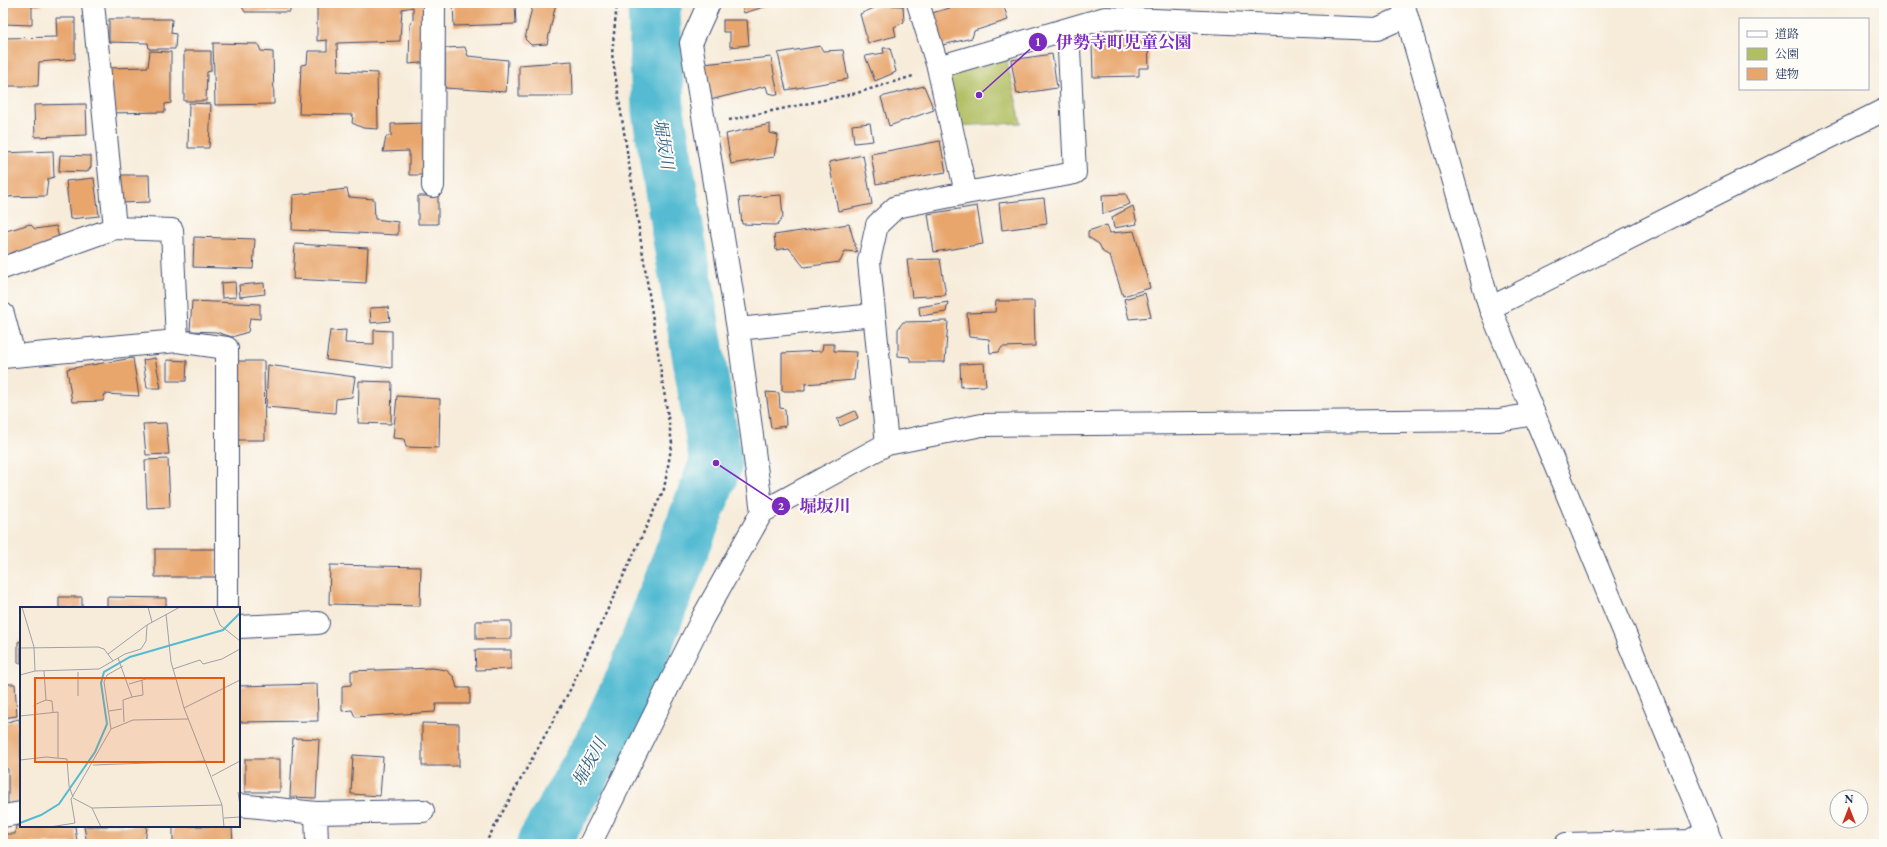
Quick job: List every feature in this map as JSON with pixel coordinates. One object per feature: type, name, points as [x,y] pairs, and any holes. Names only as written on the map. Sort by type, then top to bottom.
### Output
[{"type":"street","points":[[93,3],[114,228]]},
{"type":"street","points":[[433,186],[434,3]]},
{"type":"street","points":[[709,3],[691,43],[738,329],[762,512]]},
{"type":"street","points":[[918,3],[938,67],[966,193]]},
{"type":"street","points":[[938,67],[1105,18],[1377,29],[1405,9],[1490,308],[1709,837],[1690,840],[1566,844]]},
{"type":"street","points":[[887,444],[869,261],[877,226],[896,207],[1075,173],[1068,29]]},
{"type":"street","points":[[1490,308],[1884,110]]},
{"type":"street","points":[[3,268],[114,228],[172,230],[177,341]]},
{"type":"street","points":[[3,314],[8,356],[177,341],[228,348],[227,607]]},
{"type":"street","points":[[738,329],[874,315]]},
{"type":"street","points":[[590,844],[703,617],[762,512],[887,444],[982,425],[1499,420],[1534,414]]},
{"type":"street","points":[[240,627],[318,624]]},
{"type":"street","points":[[240,805],[316,813],[423,811]]},
{"type":"street","points":[[3,816],[20,813]]},
{"type":"street","points":[[316,813],[317,844]]},
{"type":"path","points":[[485,844],[574,683],[664,489],[672,444],[612,54],[617,3]]},
{"type":"path","points":[[722,121],[857,93],[938,67]]},
{"type":"green space","points":[[1004,48],[1021,123],[951,126],[938,67]]},
{"type":"building","points":[[3,3],[42,3],[42,6],[32,6],[32,25],[3,24]]},
{"type":"building","points":[[240,3],[290,3],[290,12],[245,12]]},
{"type":"building","points":[[317,3],[425,3],[429,62],[409,64],[410,24],[413,20],[413,7],[402,9],[400,41],[337,43],[338,71],[377,73],[378,129],[363,128],[352,123],[353,115],[299,114],[301,65],[307,64],[308,51],[327,51],[327,40],[317,41]]},
{"type":"building","points":[[453,3],[515,3],[516,24],[454,26]]},
{"type":"building","points":[[533,3],[556,3],[547,44],[531,45],[525,39]]},
{"type":"building","points":[[741,3],[777,3],[744,13]]},
{"type":"building","points":[[967,3],[1003,3],[1008,20],[974,31],[972,38],[938,46],[932,13]]},
{"type":"building","points":[[881,5],[903,6],[904,22],[894,27],[896,36],[868,43],[860,14]]},
{"type":"building","points":[[56,18],[75,18],[75,59],[39,62],[38,86],[3,86],[3,38],[57,37]]},
{"type":"building","points":[[109,19],[172,19],[171,33],[176,34],[175,49],[149,49],[148,43],[109,42]]},
{"type":"building","points":[[723,20],[747,20],[749,45],[730,47],[730,32],[723,32]]},
{"type":"building","points":[[1119,37],[1148,40],[1149,68],[1139,68],[1139,76],[1093,77],[1092,43],[1118,44]]},
{"type":"building","points":[[213,43],[258,44],[261,51],[273,52],[274,104],[215,105]]},
{"type":"building","points":[[820,46],[823,51],[843,50],[848,79],[786,90],[778,53]]},
{"type":"building","points":[[465,47],[468,56],[508,60],[506,92],[445,88],[445,48]]},
{"type":"building","points":[[883,48],[890,48],[896,72],[875,81],[865,56],[884,53]]},
{"type":"building","points":[[150,51],[171,52],[171,103],[165,104],[165,112],[109,113],[108,68],[148,67]]},
{"type":"building","points":[[184,51],[211,51],[211,71],[207,72],[206,101],[184,101]]},
{"type":"building","points":[[1052,54],[1057,88],[1017,94],[1011,60]]},
{"type":"building","points":[[771,57],[778,95],[768,93],[766,86],[710,100],[703,64]]},
{"type":"building","points":[[572,61],[573,96],[519,96],[519,65]]},
{"type":"building","points":[[924,86],[934,110],[889,126],[881,97]]},
{"type":"building","points":[[189,103],[211,104],[209,148],[188,148]]},
{"type":"building","points":[[86,104],[87,135],[35,137],[34,105]]},
{"type":"building","points":[[427,123],[427,175],[409,175],[409,151],[383,152],[386,137],[391,136],[391,124]]},
{"type":"building","points":[[870,123],[873,141],[854,143],[852,125]]},
{"type":"building","points":[[770,124],[770,133],[778,135],[774,157],[731,164],[726,134]]},
{"type":"building","points":[[940,141],[946,172],[876,184],[871,154]]},
{"type":"building","points":[[53,151],[54,177],[48,179],[46,196],[3,197],[3,153]]},
{"type":"building","points":[[60,155],[91,156],[91,167],[87,172],[59,171]]},
{"type":"building","points":[[863,155],[872,204],[838,211],[829,162]]},
{"type":"building","points":[[120,175],[149,175],[150,202],[120,203]]},
{"type":"building","points":[[94,178],[99,216],[70,219],[66,181]]},
{"type":"building","points":[[347,189],[349,197],[374,199],[375,219],[398,222],[398,235],[292,230],[293,195]]},
{"type":"building","points":[[1126,194],[1130,204],[1103,214],[1102,195]]},
{"type":"building","points":[[781,195],[783,217],[777,225],[742,224],[739,198]]},
{"type":"building","points":[[418,196],[438,196],[438,224],[418,224]]},
{"type":"building","points":[[1044,198],[1047,224],[1002,230],[999,203]]},
{"type":"building","points":[[977,206],[983,244],[934,252],[928,214]]},
{"type":"building","points":[[1133,206],[1137,224],[1114,228],[1112,217]]},
{"type":"building","points":[[30,224],[35,229],[56,226],[60,242],[3,257],[3,232]]},
{"type":"building","points":[[849,224],[857,252],[845,251],[840,262],[804,267],[789,248],[776,250],[774,235]]},
{"type":"building","points":[[1107,225],[1110,233],[1134,231],[1150,288],[1123,296],[1110,256],[1103,252],[1099,244],[1088,237],[1088,231]]},
{"type":"building","points":[[194,237],[255,239],[253,269],[193,267]]},
{"type":"building","points":[[295,244],[368,248],[366,283],[293,279]]},
{"type":"building","points":[[940,259],[946,295],[912,297],[907,260]]},
{"type":"building","points":[[235,282],[236,297],[222,298],[221,283]]},
{"type":"building","points":[[264,283],[265,294],[240,297],[239,285]]},
{"type":"building","points":[[1145,293],[1151,317],[1129,319],[1124,299]]},
{"type":"building","points":[[192,301],[260,304],[260,319],[250,318],[248,332],[232,337],[216,332],[190,331]]},
{"type":"building","points":[[996,301],[1034,301],[1035,346],[1002,347],[999,352],[990,353],[989,339],[969,337],[967,313],[995,312]]},
{"type":"building","points":[[948,302],[946,312],[920,316],[919,307]]},
{"type":"building","points":[[388,307],[390,321],[371,323],[370,308]]},
{"type":"building","points":[[948,321],[945,362],[911,362],[909,357],[898,356],[898,329],[903,322]]},
{"type":"building","points":[[346,330],[345,343],[374,344],[374,330],[392,331],[392,368],[326,360],[330,331]]},
{"type":"building","points":[[823,344],[834,344],[834,351],[857,352],[854,380],[805,384],[805,391],[782,391],[782,353],[822,351]]},
{"type":"building","points":[[133,358],[139,396],[105,394],[103,401],[72,402],[67,369]]},
{"type":"building","points":[[155,358],[161,388],[147,388],[143,360]]},
{"type":"building","points":[[167,360],[187,361],[186,381],[167,381]]},
{"type":"building","points":[[238,361],[264,361],[265,440],[238,440]]},
{"type":"building","points":[[984,363],[986,386],[961,387],[960,364]]},
{"type":"building","points":[[268,365],[355,377],[352,397],[336,399],[335,413],[266,407]]},
{"type":"building","points":[[359,381],[392,382],[391,424],[358,423]]},
{"type":"building","points":[[766,392],[779,393],[780,408],[785,409],[786,426],[771,428]]},
{"type":"building","points":[[397,396],[440,399],[439,448],[406,447],[404,439],[393,438]]},
{"type":"building","points":[[855,411],[858,418],[840,426],[837,419]]},
{"type":"building","points":[[166,423],[169,454],[146,455],[143,424]]},
{"type":"building","points":[[168,459],[170,507],[147,508],[145,460]]},
{"type":"building","points":[[155,549],[217,549],[216,577],[155,577]]},
{"type":"building","points":[[330,565],[421,567],[420,606],[329,604]]},
{"type":"building","points":[[59,597],[82,597],[82,607],[59,607]]},
{"type":"building","points":[[107,597],[166,598],[166,607],[107,607]]},
{"type":"building","points":[[476,621],[511,621],[511,639],[476,639]]},
{"type":"building","points":[[20,641],[20,663],[18,663],[18,642]]},
{"type":"building","points":[[475,650],[511,650],[511,669],[476,670]]},
{"type":"building","points":[[432,668],[446,670],[454,677],[457,688],[470,688],[470,704],[436,704],[435,712],[355,717],[352,710],[342,711],[342,686],[351,685],[351,671]]},
{"type":"building","points":[[3,684],[15,684],[17,716],[3,718]]},
{"type":"building","points":[[317,684],[318,721],[240,722],[240,686]]},
{"type":"building","points":[[19,719],[20,724],[20,803],[8,805],[8,769],[3,768],[3,723]]},
{"type":"building","points":[[422,723],[459,724],[459,766],[422,766]]},
{"type":"building","points":[[293,738],[319,739],[316,798],[290,797]]},
{"type":"building","points":[[353,755],[383,757],[380,796],[351,794]]},
{"type":"building","points":[[245,759],[280,759],[280,792],[245,792]]},
{"type":"building","points":[[16,826],[75,827],[77,843],[3,844],[3,834],[15,834]]},
{"type":"building","points":[[84,827],[147,827],[145,844],[87,844]]},
{"type":"building","points":[[173,827],[232,827],[233,844],[173,844]]},
{"type":"waterway","name":"堀坂川","points":[[543,844],[603,740],[637,668],[716,463],[658,111],[654,7],[656,3]]},
{"type":"place","name":"伊勢寺町児童公園","points":[[979,95]]},
{"type":"place","name":"堀坂川","points":[[716,463]]}]
